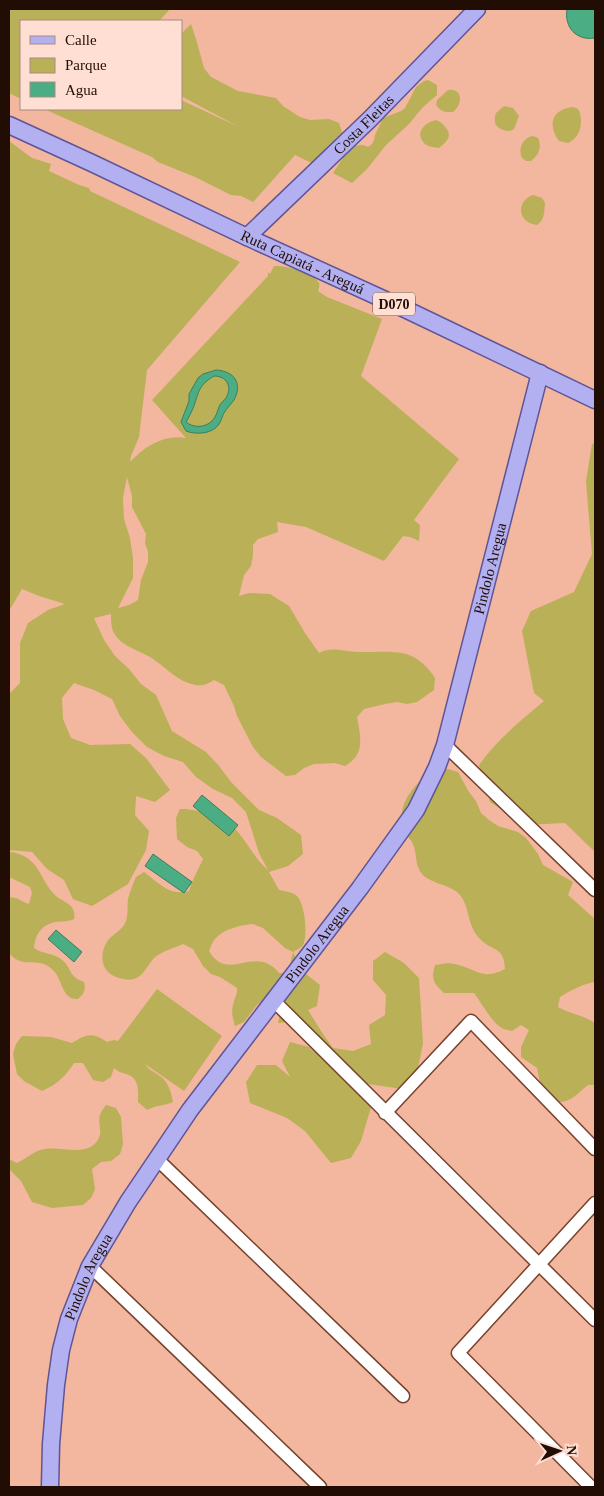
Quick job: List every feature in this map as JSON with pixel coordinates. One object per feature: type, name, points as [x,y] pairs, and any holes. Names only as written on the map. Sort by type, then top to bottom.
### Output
[{"type":"main road","name":"Costa Fleitas","points":[[247,237],[370,119],[477,9]]},
{"type":"main road","name":"Ruta Capiatá - Areguá","points":[[9,125],[405,309],[595,400]]},
{"type":"main road","name":"Pindolo Aregua","points":[[50,1487],[51,1444],[61,1350],[69,1319],[90,1266],[128,1202],[190,1110],[360,888],[416,810],[437,767],[540,373]]},
{"type":"street","points":[[444,745],[595,890]]},
{"type":"street","points":[[274,1001],[595,1320]]},
{"type":"street","points":[[385,1113],[472,1021],[595,1150]]},
{"type":"street","points":[[157,1159],[403,1396]]},
{"type":"street","points":[[591,1487],[458,1353],[595,1203]]},
{"type":"street","points":[[90,1266],[320,1487]]},
{"type":"green space","points":[[9,9],[170,9],[160,20],[20,20],[20,98],[9,93]]},
{"type":"green space","points":[[191,24],[204,68],[211,77],[238,91],[276,98],[283,106],[300,117],[310,120],[329,119],[339,123],[342,132],[339,142],[320,167],[295,155],[253,202],[241,196],[231,195],[195,177],[158,162],[152,157],[46,110],[182,110],[182,100],[239,127],[182,97],[182,33]]},
{"type":"green space","points":[[428,80],[437,85],[437,95],[386,145],[367,169],[352,183],[333,173],[347,153],[356,146],[368,147],[372,144],[383,118],[405,108],[416,87]]},
{"type":"green space","points":[[448,90],[457,91],[460,97],[459,105],[453,112],[443,111],[436,105],[437,100]]},
{"type":"green space","points":[[504,106],[513,108],[519,116],[514,129],[510,131],[499,128],[495,121],[496,113]]},
{"type":"green space","points":[[573,107],[578,109],[581,118],[578,133],[568,143],[559,141],[553,129],[556,114],[566,108]]},
{"type":"green space","points":[[436,120],[444,125],[449,134],[449,137],[439,148],[427,145],[423,142],[420,135],[425,125]]},
{"type":"green space","points":[[533,136],[538,138],[539,151],[531,161],[526,161],[521,155],[522,144],[526,139]]},
{"type":"green space","points":[[9,141],[32,158],[51,164],[49,171],[89,188],[90,191],[240,262],[147,370],[139,437],[130,462],[155,442],[170,438],[186,438],[152,400],[268,276],[268,272],[270,274],[274,266],[291,268],[305,273],[316,279],[319,284],[318,291],[327,297],[382,319],[361,376],[459,459],[414,520],[420,525],[419,541],[403,536],[384,561],[306,527],[277,522],[278,532],[258,539],[253,545],[251,566],[244,575],[239,596],[249,593],[270,594],[289,606],[319,653],[334,650],[392,652],[410,656],[427,667],[435,678],[434,690],[417,702],[407,704],[397,702],[364,709],[357,717],[360,732],[359,751],[356,757],[345,766],[335,763],[314,764],[304,768],[295,775],[286,776],[261,757],[253,747],[224,685],[214,680],[208,684],[201,685],[183,681],[150,657],[121,641],[113,631],[111,614],[94,618],[104,640],[115,656],[141,684],[156,695],[172,731],[206,752],[231,782],[259,810],[277,818],[301,835],[303,854],[288,866],[269,872],[279,890],[295,895],[300,900],[305,920],[305,941],[302,946],[293,952],[302,971],[320,985],[317,1006],[308,1010],[333,1048],[353,1051],[371,1044],[369,1025],[385,1015],[386,995],[373,980],[373,961],[385,952],[404,963],[419,978],[423,1043],[418,1068],[409,1090],[368,1084],[372,1104],[361,1141],[351,1158],[331,1163],[305,1131],[287,1118],[250,1103],[246,1082],[257,1065],[276,1065],[290,1077],[282,1061],[290,1042],[309,1047],[314,1052],[298,1021],[278,1023],[282,1004],[272,992],[256,1006],[244,1022],[235,1026],[232,1010],[237,988],[220,977],[211,974],[203,966],[193,949],[183,944],[155,957],[143,973],[134,979],[123,979],[112,975],[103,963],[104,947],[126,922],[128,899],[136,877],[144,872],[165,888],[176,892],[189,891],[203,859],[197,851],[187,847],[177,839],[176,818],[180,809],[203,812],[233,827],[268,870],[259,853],[246,812],[232,798],[213,789],[196,777],[183,762],[164,756],[147,747],[120,716],[112,699],[74,683],[62,698],[63,719],[71,738],[90,745],[130,744],[146,758],[170,790],[155,802],[136,796],[135,815],[149,831],[146,850],[128,884],[92,906],[73,899],[64,880],[47,869],[32,852],[9,850],[9,694],[20,683],[20,643],[28,623],[48,610],[65,604],[22,589],[9,611]],"holes":[[[127,477],[132,496],[132,507],[146,534],[145,543],[148,552],[148,562],[141,580],[138,600],[118,608],[133,578],[130,538],[124,519],[123,498]],[[253,924],[263,928],[285,948],[293,952],[288,973],[279,973],[270,965],[261,962],[225,964],[216,960],[209,951],[214,940],[227,930]]]},
{"type":"green space","points":[[533,195],[542,198],[545,203],[543,218],[537,225],[526,220],[521,212],[523,202]]},
{"type":"green space","points":[[595,443],[595,852],[565,823],[525,825],[490,802],[479,765],[501,739],[544,701],[534,693],[522,631],[531,611],[574,592],[592,554],[586,481],[592,444]]},
{"type":"green space","points":[[437,769],[448,769],[458,772],[476,801],[481,813],[498,826],[518,832],[526,838],[538,854],[543,865],[573,882],[568,895],[595,919],[595,982],[577,988],[560,997],[558,1007],[595,1023],[595,1085],[588,1085],[569,1100],[554,1102],[541,1088],[537,1068],[521,1057],[521,1047],[529,1030],[521,1025],[512,1031],[500,1027],[474,993],[444,993],[434,981],[435,965],[450,963],[485,974],[505,969],[500,953],[476,934],[466,905],[460,895],[452,889],[431,881],[420,872],[413,844],[403,831],[402,815],[406,799],[423,779]]},
{"type":"green space","points":[[12,852],[32,862],[51,890],[57,897],[71,906],[73,910],[74,919],[50,923],[42,928],[37,935],[34,948],[61,959],[75,977],[84,982],[84,992],[78,999],[66,993],[57,975],[49,967],[40,963],[22,962],[15,959],[9,953],[9,898],[17,898],[29,904],[32,893],[30,887],[9,877],[9,853]]},
{"type":"green space","points":[[157,989],[222,1036],[184,1091],[145,1064],[149,1069],[161,1076],[170,1090],[173,1102],[147,1110],[138,1102],[138,1087],[133,1077],[114,1068],[111,1077],[103,1082],[93,1080],[83,1063],[74,1063],[60,1080],[42,1091],[24,1081],[17,1074],[13,1054],[16,1044],[22,1036],[51,1037],[72,1043],[90,1035],[107,1042],[118,1041]]},
{"type":"green space","points":[[106,1105],[116,1108],[121,1117],[123,1144],[120,1154],[111,1161],[101,1162],[92,1169],[95,1189],[91,1198],[83,1205],[52,1208],[32,1202],[21,1181],[9,1169],[9,1159],[17,1163],[41,1150],[51,1148],[80,1150],[92,1146],[99,1138],[100,1115]]},
{"type":"water","points":[[567,9],[595,9],[595,38],[582,37],[573,31],[567,22]]},
{"type":"water","points":[[216,370],[232,375],[237,383],[237,394],[223,414],[220,423],[213,430],[204,433],[186,431],[181,422],[189,401],[189,394],[198,378],[203,374]],"holes":[[[218,376],[225,380],[229,390],[226,398],[220,404],[215,418],[203,426],[189,424],[186,422],[200,389],[209,379]]]},
{"type":"water","points":[[202,795],[238,825],[229,836],[193,806]]},
{"type":"water","points":[[153,854],[192,882],[184,893],[145,866]]},
{"type":"water","points":[[56,930],[82,952],[74,962],[48,939]]}]
